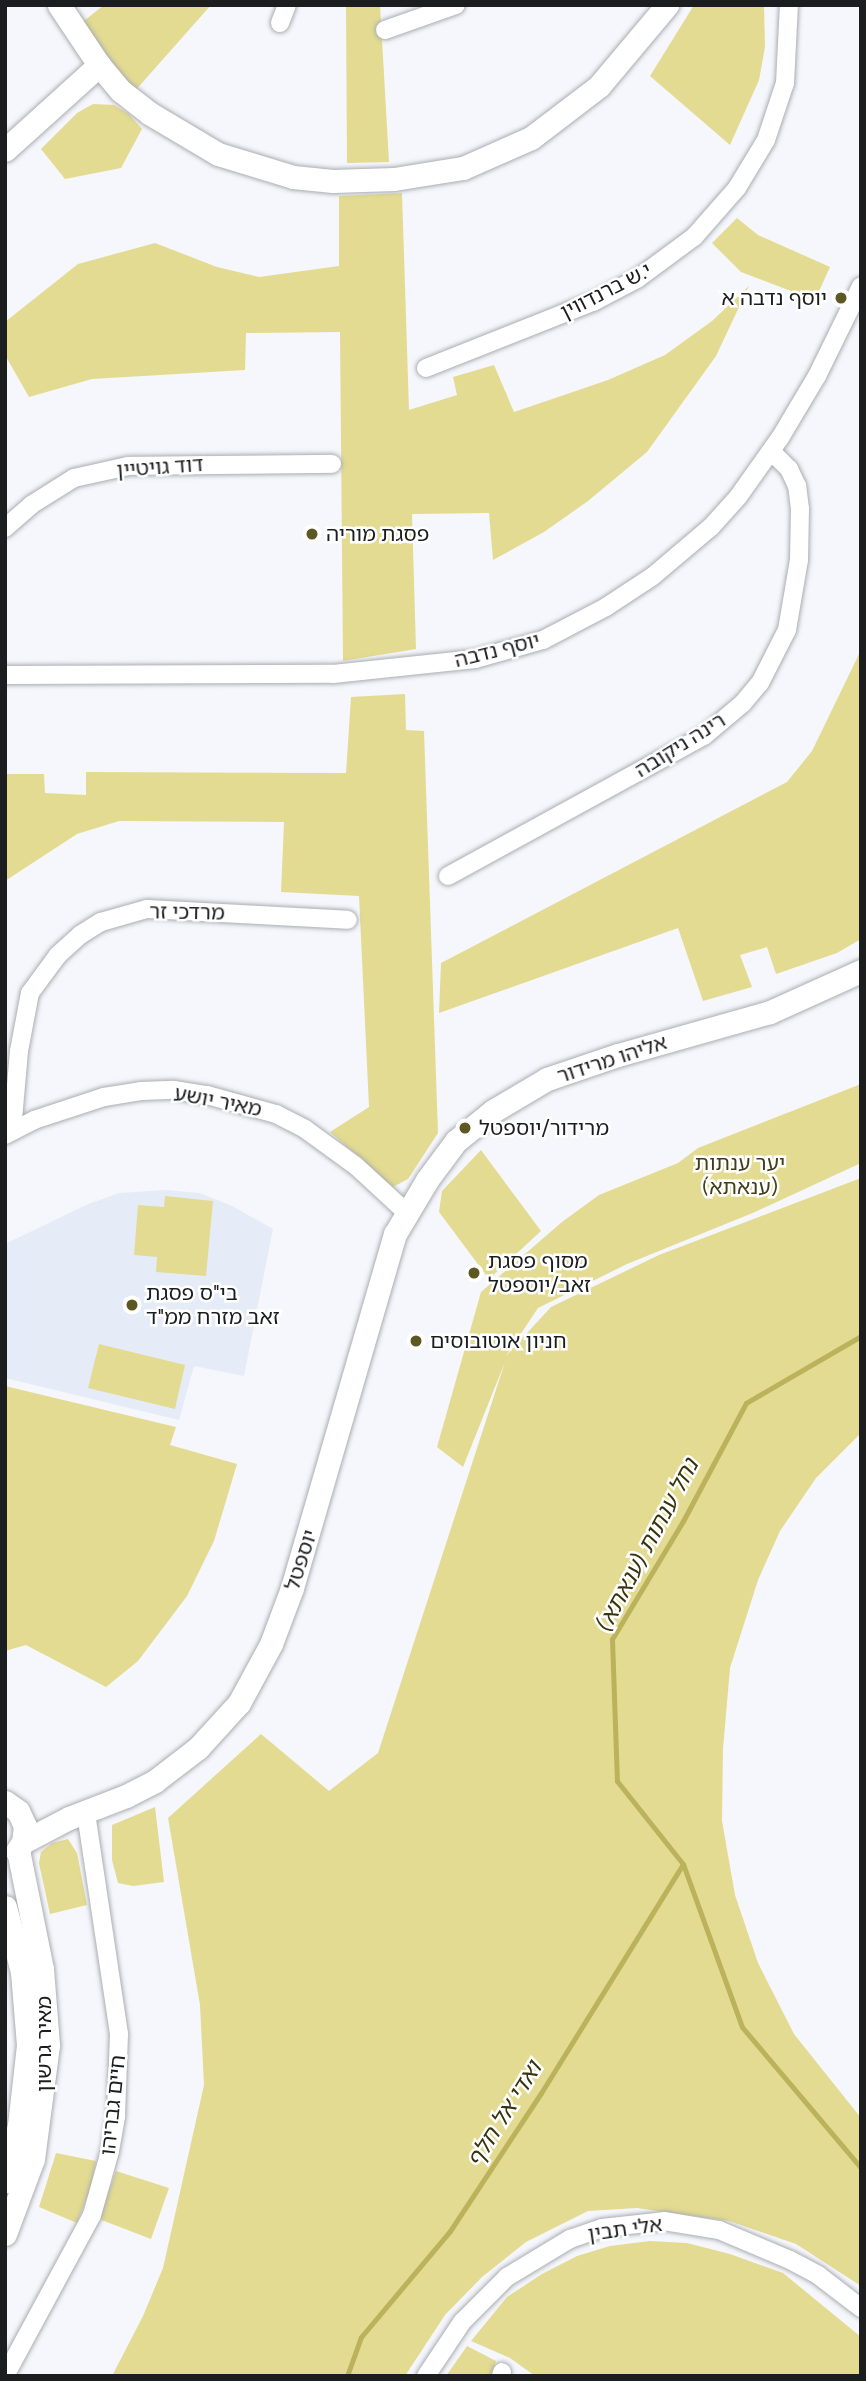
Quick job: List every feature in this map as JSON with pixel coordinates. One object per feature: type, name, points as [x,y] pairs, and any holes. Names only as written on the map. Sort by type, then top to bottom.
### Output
[{"type":"street","points":[[59,5],[99,65],[121,91],[149,113],[218,154],[293,177],[333,181],[394,179],[463,168],[531,138],[599,86],[667,5]]},
{"type":"street","points":[[279,23],[287,5]]},
{"type":"street","points":[[385,30],[456,5]]},
{"type":"street","name":"י.ש ברנדווין","points":[[426,368],[593,302],[637,279],[694,237],[737,188],[766,140],[785,83],[789,5]]},
{"type":"street","points":[[5,150],[99,65]]},
{"type":"street","name":"יוסף נדבה","points":[[5,675],[333,674],[442,664],[513,650],[570,628],[653,576],[711,527],[738,497],[771,451],[817,376],[861,286]]},
{"type":"street","name":"רינה ניקובה","points":[[447,876],[704,736],[743,703],[760,683],[787,629],[799,560],[800,509],[797,486],[789,469],[771,451]]},
{"type":"street","name":"דוד גויטיין","points":[[5,528],[31,505],[74,478],[128,466],[332,464]]},
{"type":"street","name":"מרדכי זר","points":[[9,1133],[19,1051],[30,993],[50,965],[79,935],[101,922],[147,909],[348,920]]},
{"type":"street","name":"אליהו מרידור","points":[[406,1212],[456,1141],[493,1111],[547,1079],[618,1055],[770,1012],[861,971]]},
{"type":"street","name":"מאיר יושע","points":[[9,1133],[59,1111],[104,1097],[141,1091],[174,1090],[219,1097],[276,1114],[306,1129],[356,1166],[406,1212]]},
{"type":"street","name":"יוספטל","points":[[15,1850],[78,1815],[126,1797],[178,1765],[220,1726],[256,1675],[292,1588],[374,1297],[394,1234],[406,1212]]},
{"type":"street","name":"יוספטל","points":[[9,1804],[45,1818],[78,1815]]},
{"type":"street","name":"מאיר גרשון","points":[[5,2234],[33,2159],[43,2104],[48,2045],[42,1969],[15,1850],[24,1826],[9,1804]]},
{"type":"street","name":"חיים גבריהו","points":[[5,2376],[92,2215],[110,2151],[116,2116],[119,2034],[103,1908],[78,1815]]},
{"type":"street","name":"מאיר גרשון","points":[[5,1907],[22,1972],[27,2045],[19,2125],[5,2181]]},
{"type":"street","name":"אלי תבין","points":[[426,2376],[462,2322],[507,2277],[570,2239],[602,2228],[664,2221],[719,2230],[809,2270],[861,2308]]},
{"type":"shaded area","name":"בי\"ס פסגת זאב מזרח ממ\"ד","points":[[166,1190],[200,1193],[232,1206],[273,1229],[244,1376],[194,1366],[179,1420],[5,1378],[5,1244],[86,1205],[119,1193]]},
{"type":"green space","points":[[104,5],[211,5],[134,92],[80,24]]},
{"type":"green space","points":[[346,5],[380,5],[389,162],[347,163]]},
{"type":"green space","points":[[694,5],[764,5],[765,47],[759,80],[730,145],[650,76]]},
{"type":"green space","points":[[93,104],[114,105],[129,114],[142,129],[121,168],[65,179],[41,149],[77,113]]},
{"type":"green space","points":[[402,193],[409,410],[457,395],[453,377],[494,365],[514,412],[608,380],[665,355],[712,321],[749,286],[716,356],[647,452],[588,501],[544,532],[493,560],[489,513],[412,514],[416,649],[343,661],[340,332],[246,333],[245,370],[92,379],[29,397],[5,355],[5,322],[78,264],[155,243],[217,267],[259,277],[339,266],[339,196]]},
{"type":"green space","points":[[737,218],[758,235],[830,267],[815,300],[741,272],[712,243]]},
{"type":"green space","points":[[861,650],[861,939],[837,953],[776,974],[767,947],[740,955],[752,987],[703,1001],[678,928],[439,1013],[441,963],[787,782],[812,751]]},
{"type":"green space","points":[[405,694],[406,730],[424,731],[438,1133],[408,1179],[393,1187],[330,1132],[369,1107],[359,896],[281,892],[284,822],[119,821],[77,834],[5,881],[5,774],[44,774],[45,793],[86,795],[86,772],[346,773],[351,697]]},
{"type":"green space","name":"יער ענתות (ענאתא)","points":[[861,1084],[861,1163],[755,1212],[627,1264],[538,1308],[506,1356],[551,1307],[659,1255],[861,1178],[861,1433],[816,1478],[780,1531],[758,1580],[730,1668],[723,1749],[722,1821],[735,1895],[758,1963],[794,2034],[861,2118],[861,2286],[796,2244],[729,2221],[637,2208],[588,2211],[526,2242],[482,2277],[445,2315],[405,2376],[112,2376],[143,2316],[163,2268],[204,2085],[200,2005],[168,1818],[261,1734],[329,1791],[378,1753],[505,1362],[463,1467],[437,1447],[481,1292],[562,1222],[599,1195],[678,1163],[698,1148]]},
{"type":"green space","points":[[481,1150],[541,1231],[489,1279],[439,1212],[442,1191]]},
{"type":"green space","points":[[165,1196],[213,1201],[206,1276],[156,1272],[157,1257],[134,1255],[138,1205],[164,1207]]},
{"type":"green space","points":[[99,1344],[185,1365],[175,1409],[88,1388]]},
{"type":"green space","points":[[5,1386],[176,1427],[170,1445],[237,1464],[214,1541],[187,1596],[138,1661],[106,1687],[26,1645],[5,1651]]},
{"type":"green space","points":[[155,1807],[164,1882],[133,1886],[118,1883],[112,1860],[112,1825]]},
{"type":"green space","points":[[68,1839],[77,1853],[87,1905],[50,1914],[39,1863],[41,1852],[52,1843]]},
{"type":"green space","points":[[56,2153],[96,2161],[91,2187],[77,2223],[39,2207]]},
{"type":"green space","points":[[116,2171],[169,2188],[151,2239],[99,2219]]},
{"type":"green space","points":[[650,2241],[687,2243],[730,2254],[783,2273],[861,2337],[861,2376],[535,2376],[510,2358],[471,2341],[507,2297],[542,2274],[577,2256],[610,2246]]},
{"type":"green space","points":[[467,2346],[496,2361],[492,2376],[446,2376]]},
{"type":"waterway","name":"נחל ענתות (ענאתא)","points":[[861,1336],[746,1403],[683,1521],[612,1639],[617,1781],[683,1864],[742,2027],[861,2168]]},
{"type":"waterway","name":"ואדי אל חלף","points":[[347,2376],[361,2337],[450,2231],[541,2093],[683,1864]]},
{"type":"place","name":"יוסף נדבה א","points":[[841,298]]},
{"type":"place","name":"פסגת מוריה","points":[[312,534]]},
{"type":"place","name":"מרידור/יוספטל","points":[[465,1128]]},
{"type":"place","name":"מסוף פסגת זאב/יוספטל","points":[[474,1273]]},
{"type":"place","name":"בי\"ס פסגת זאב מזרח ממ\"ד","points":[[132,1305]]},
{"type":"place","name":"חניון אוטובוסים","points":[[416,1341]]}]
